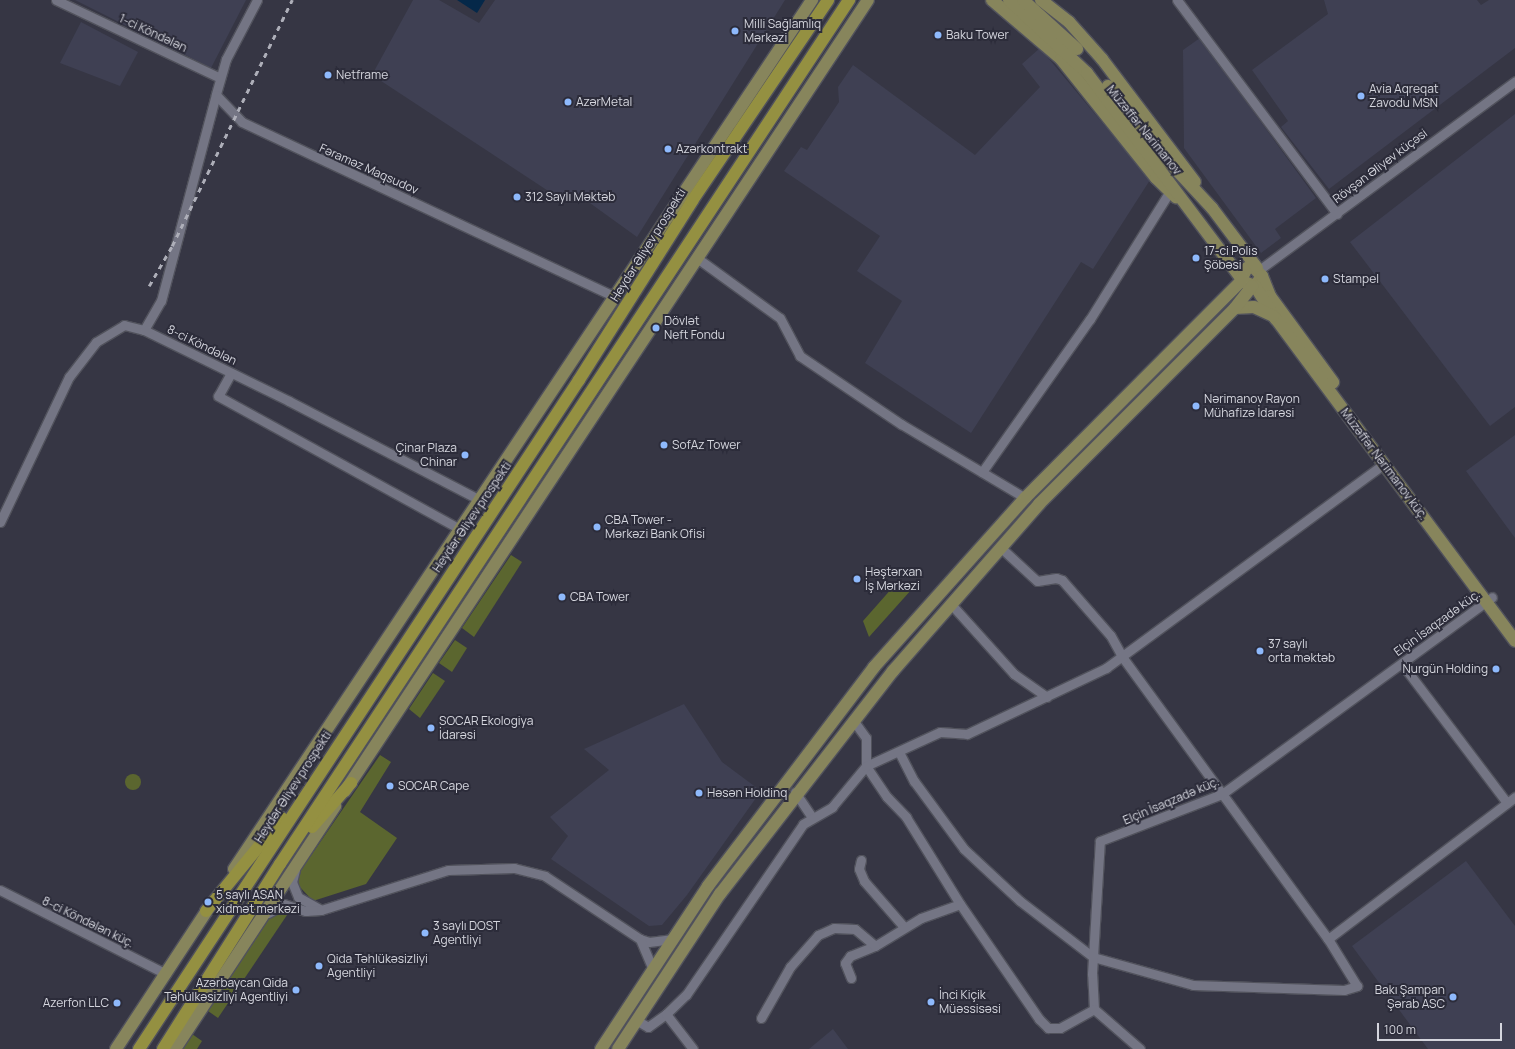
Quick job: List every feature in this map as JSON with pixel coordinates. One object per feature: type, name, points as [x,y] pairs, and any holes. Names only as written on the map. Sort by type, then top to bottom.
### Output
[{"type":"highway","name":"Heydər Əliyev prospekti","points":[[139,1049],[319,772],[828,0]]},
{"type":"highway","points":[[162,1049],[280,864],[849,0]]},
{"type":"highway","points":[[206,911],[319,772]]},
{"type":"highway","points":[[280,864],[351,783]]},
{"type":"main road","points":[[116,1049],[206,911],[462,530],[480,500],[812,0]]},
{"type":"main road","points":[[175,1049],[868,0]]},
{"type":"main road","points":[[992,0],[1061,59],[1170,191],[1199,218]]},
{"type":"main road","points":[[1009,0],[1087,73],[1199,218]]},
{"type":"main road","name":"Müzəffər Nərimanov","points":[[1022,0],[1076,48],[1170,164],[1212,208],[1259,271],[1279,309],[1489,600]]},
{"type":"main road","points":[[1041,0],[1069,22],[1102,59],[1179,158],[1212,208]]},
{"type":"main road","name":"Müzəffər Nərimanov küç.","points":[[1199,218],[1384,464],[1489,600],[1515,641]]},
{"type":"main road","points":[[618,1049],[720,894],[795,792],[853,720],[950,603],[1000,547],[1102,438],[1235,308],[1248,282],[1247,268],[1259,271]]},
{"type":"main road","points":[[601,1049],[652,967],[673,939],[708,886],[874,667],[1025,498],[1092,428],[1259,271]]},
{"type":"main road","points":[[1235,308],[1254,307],[1276,319]]},
{"type":"main road","points":[[1092,428],[1102,438]]},
{"type":"main road","points":[[1489,600],[1515,628]]},
{"type":"main road","points":[[708,886],[720,894]]},
{"type":"street","name":"1-ci Köndələn","points":[[56,0],[218,77]]},
{"type":"street","points":[[144,330],[161,300],[216,95],[218,77],[257,0]]},
{"type":"street","points":[[1177,0],[1337,214]]},
{"type":"street","name":"Rövşən Əliyev küçəsi","points":[[1259,271],[1515,81]]},
{"type":"street","name":"Fəraməz Maqsudov","points":[[216,95],[248,126],[616,297]]},
{"type":"street","points":[[982,472],[1090,319],[1170,191]]},
{"type":"street","points":[[697,258],[780,318],[800,356],[901,424],[1025,498]]},
{"type":"street","name":"8-ci Köndələn","points":[[0,522],[58,395],[88,350],[117,328],[124,325],[144,330],[480,500]]},
{"type":"street","points":[[231,373],[218,396],[462,530]]},
{"type":"street","points":[[636,1020],[648,1027],[666,1014],[686,995],[803,824],[812,817],[832,807],[866,766],[940,732],[967,734],[1047,697],[1123,658],[1384,464]]},
{"type":"street","points":[[899,752],[914,781],[964,849],[1020,901],[1093,957],[1194,985],[1351,989],[1358,986],[1328,939],[1123,658],[1110,635],[1062,580],[1056,578],[1037,581],[1000,547]]},
{"type":"street","name":"Elçin İsaqzadə küç.","points":[[1094,1009],[1093,957],[1100,841],[1222,794],[1489,600]]},
{"type":"street","points":[[950,603],[1014,674],[1047,697]]},
{"type":"street","points":[[1402,664],[1507,804]]},
{"type":"street","points":[[853,720],[866,738],[866,766],[886,797],[906,817],[960,904],[1048,1028],[1060,1028],[1094,1009],[1140,1049]]},
{"type":"street","points":[[795,792],[812,817]]},
{"type":"street","points":[[1328,939],[1515,797]]},
{"type":"street","points":[[861,860],[859,869],[864,881],[904,927]]},
{"type":"street","points":[[298,862],[292,877],[295,892],[303,901],[321,910]]},
{"type":"street","points":[[258,922],[280,904],[306,912],[321,910],[448,870],[526,869],[556,882],[640,939],[649,942],[673,939]]},
{"type":"street","name":"8-ci Köndələn küç.","points":[[0,890],[166,974]]},
{"type":"street","points":[[851,978],[845,963],[847,958],[875,946],[904,927],[960,904]]},
{"type":"street","points":[[761,1018],[790,967],[818,935],[834,928],[855,929],[875,946]]},
{"type":"street","points":[[640,939],[652,967]]},
{"type":"street","points":[[666,1014],[693,1049]]},
{"type":"shaded area","points":[[75,0],[246,0],[211,68]]},
{"type":"shaded area","name":"AzərMetal","points":[[413,0],[439,0],[479,23],[495,0],[785,0],[637,237],[576,193],[565,202],[372,75]]},
{"type":"shaded area","name":"Avia Aqreqat Zavodu MSN","points":[[1324,0],[1477,0],[1481,5],[1489,0],[1515,0],[1515,48],[1329,189],[1281,127],[1288,121],[1252,70],[1328,14]]},
{"type":"shaded area","points":[[81,22],[138,52],[120,86],[60,63]]},
{"type":"shaded area","points":[[1200,38],[1316,198],[1275,229],[1281,238],[1261,253],[1184,148],[1183,50]]},
{"type":"shaded area","points":[[1040,48],[1150,180],[1093,269],[1081,262],[971,433],[865,363],[902,301],[857,271],[880,236],[784,171],[801,147],[807,150],[839,102],[838,87],[853,65],[975,155],[1040,87],[1022,64]]},
{"type":"shaded area","points":[[1515,114],[1515,407],[1490,426],[1350,242]]},
{"type":"shaded area","points":[[1515,435],[1515,538],[1466,471]]},
{"type":"shaded area","points":[[684,704],[722,762],[761,791],[687,895],[662,925],[649,926],[551,859],[568,836],[550,817],[609,770],[584,749]]},
{"type":"shaded area","name":"Bakı Şampan Şərab ASC","points":[[1466,861],[1515,926],[1515,1049],[1428,1049],[1352,946]]},
{"type":"shaded area","points":[[833,1029],[848,1049],[809,1049]]},
{"type":"green space","points":[[511,555],[522,562],[474,637],[462,628]]},
{"type":"green space","points":[[893,587],[912,589],[869,637],[863,621]]},
{"type":"green space","points":[[455,640],[467,648],[452,672],[439,663]]},
{"type":"green space","points":[[433,673],[445,681],[420,718],[409,709]]},
{"type":"green space","points":[[380,755],[391,762],[360,812],[397,838],[366,884],[313,901],[298,885],[299,873]]},
{"type":"green space","points":[[130,774],[136,774],[141,779],[139,788],[136,790],[130,790],[125,785],[125,779]]},
{"type":"green space","points":[[279,912],[287,915],[218,1018],[208,1011],[269,918]]},
{"type":"green space","points":[[192,1034],[202,1041],[197,1049],[182,1049]]},
{"type":"water","points":[[457,0],[485,0],[477,13]]},
{"type":"railway","points":[[149,286],[172,246],[292,0]]},
{"type":"place","name":"Milli Sağlamlıq Mərkəzi","points":[[735,31]]},
{"type":"place","name":"Baku Tower","points":[[938,35]]},
{"type":"place","name":"Netframe","points":[[328,75]]},
{"type":"place","name":"Avia Aqreqat Zavodu MSN","points":[[1361,96]]},
{"type":"place","name":"AzərMetal","points":[[568,102]]},
{"type":"place","name":"Azərkontrakt","points":[[668,149]]},
{"type":"place","name":"312 Saylı Məktəb","points":[[517,197]]},
{"type":"place","name":"17-ci Polis Şöbəsi","points":[[1196,258]]},
{"type":"place","name":"Stampel","points":[[1325,279]]},
{"type":"place","name":"Dövlət Neft Fondu","points":[[656,328]]},
{"type":"place","name":"Nərimanov Rayon Mühafizə İdarəsi","points":[[1196,406]]},
{"type":"place","name":"SofAz Tower","points":[[664,445]]},
{"type":"place","name":"Çinar Plaza Chinar","points":[[465,455]]},
{"type":"place","name":"CBA Tower - Mərkəzi Bank Ofisi","points":[[597,527]]},
{"type":"place","name":"Həştərxan İş Mərkəzi","points":[[857,579]]},
{"type":"place","name":"CBA Tower","points":[[562,597]]},
{"type":"place","name":"37 saylı orta məktəb","points":[[1260,651]]},
{"type":"place","name":"Nurgün Holding","points":[[1496,669]]},
{"type":"place","name":"SOCAR Ekologiya İdarəsi","points":[[431,728]]},
{"type":"place","name":"SOCAR Cape","points":[[390,786]]},
{"type":"place","name":"Həsən Holdinq","points":[[699,793]]},
{"type":"place","name":"5 saylı ASAN xidmət mərkəzi","points":[[208,902]]},
{"type":"place","name":"3 saylı DOST Agentliyi","points":[[425,933]]},
{"type":"place","name":"Qida Təhlükəsizliyi Agentliyi","points":[[319,966]]},
{"type":"place","name":"Azərbaycan Qida Təhülkəsizliyi Agentliyi","points":[[296,990]]},
{"type":"place","name":"Bakı Şampan Şərab ASC","points":[[1453,997]]},
{"type":"place","name":"İnci Kiçik Müəssisəsi","points":[[931,1002]]},
{"type":"place","name":"Azerfon LLC","points":[[117,1003]]}]
